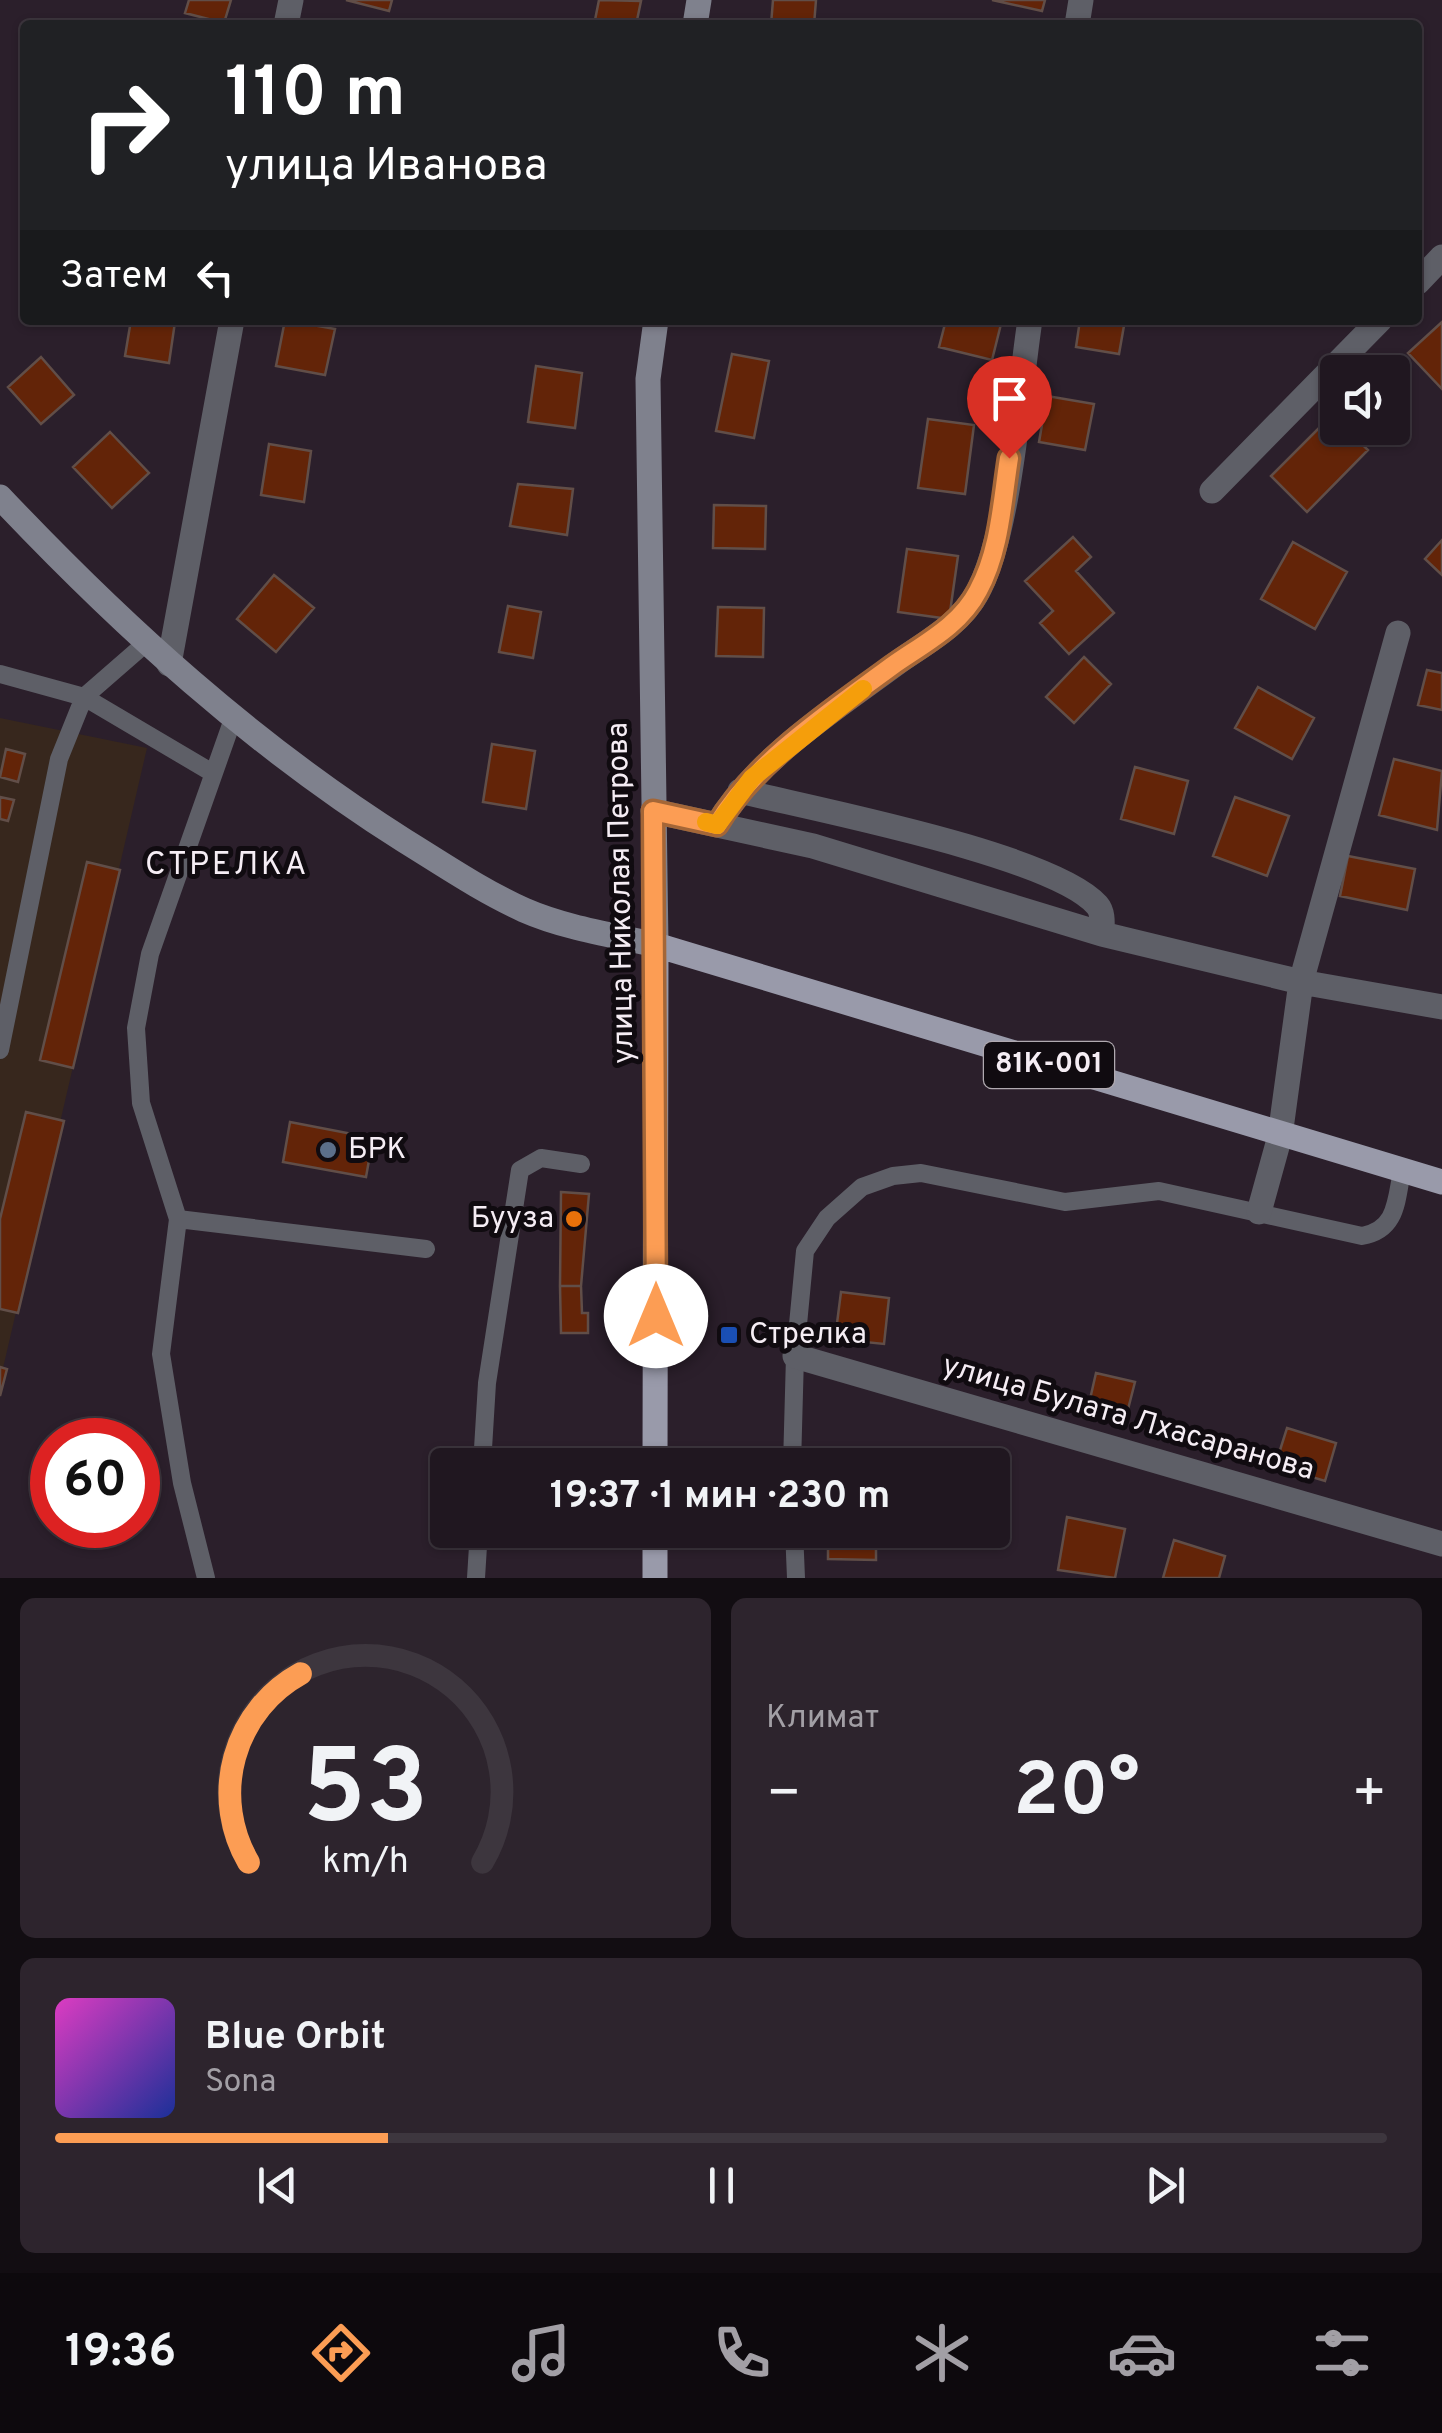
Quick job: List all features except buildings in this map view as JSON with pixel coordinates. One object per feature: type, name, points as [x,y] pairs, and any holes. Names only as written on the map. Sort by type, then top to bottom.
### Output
[{"type":"main road","name":"улица Николая Петрова","points":[[655,325],[648,379],[656,945],[655,1448]]},
{"type":"main road","points":[[0,497],[103,606],[146,644],[233,719],[368,817],[481,889],[528,912],[656,945]]},
{"type":"main road","name":"81К-001","points":[[656,945],[1442,1182]]},
{"type":"main road","points":[[655,1548],[655,1578]]},
{"type":"street","points":[[1422,278],[1442,257]]},
{"type":"street","points":[[170,664],[231,325]]},
{"type":"street","points":[[717,825],[740,791],[878,676],[956,622],[976,594],[994,551],[1029,325]]},
{"type":"street","points":[[1212,492],[1375,325]]},
{"type":"street","points":[[1259,1212],[1280,1136],[1301,982],[1398,633]]},
{"type":"street","points":[[740,791],[1020,862],[1096,905],[1102,918],[1102,934]]},
{"type":"street","points":[[653,811],[814,846],[1102,934],[1301,982],[1442,1006]]},
{"type":"street","name":"улица Булата Лхасаранова","points":[[795,1356],[1442,1544]]},
{"type":"lane","points":[[0,1050],[58,758],[84,697],[146,644]]},
{"type":"lane","points":[[0,674],[84,697],[211,772]]},
{"type":"lane","points":[[206,1578],[182,1484],[161,1354],[178,1219],[141,1103],[136,1028],[150,954],[211,772],[233,719]]},
{"type":"lane","points":[[483,1448],[487,1383],[520,1170],[541,1158],[581,1164]]},
{"type":"lane","points":[[792,1448],[795,1356],[805,1251],[827,1218],[862,1187],[893,1176],[921,1173],[1066,1202],[1159,1191],[1362,1236],[1378,1233],[1391,1222],[1402,1170]]},
{"type":"lane","points":[[178,1219],[426,1249]]},
{"type":"lane","points":[[476,1578],[478,1548]]},
{"type":"lane","points":[[795,1548],[796,1578]]},
{"type":"shaded area","points":[[0,718],[147,748],[0,1381]]},
{"type":"slow traffic","points":[[706,822],[717,825],[752,778],[863,689]]},
{"type":"place","name":"БРК","points":[[328,1150]]},
{"type":"place","name":"Бууза","points":[[574,1219]]},
{"type":"place","name":"Стрелка","points":[[729,1335]]},
{"type":"district","name":"СТРЕЛКА","points":[[227,866]]},
{"type":"route","points":[[656,1316],[653,811],[717,825],[752,778],[878,676],[956,622],[976,594],[994,551],[1009,458]]}]
